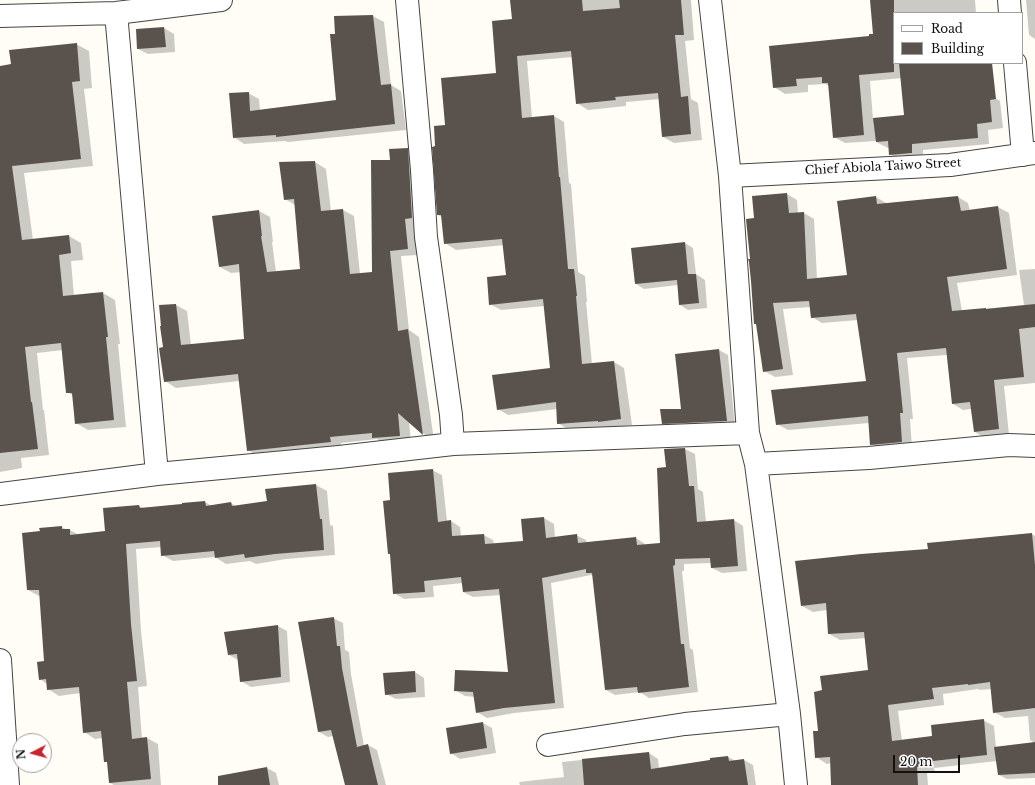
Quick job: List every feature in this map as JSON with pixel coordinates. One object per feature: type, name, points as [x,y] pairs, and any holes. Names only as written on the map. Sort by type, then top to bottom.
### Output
[{"type":"street","points":[[0,16],[116,13],[148,4],[221,0]]},
{"type":"street","points":[[407,0],[426,237],[451,415],[453,444]]},
{"type":"street","points":[[710,0],[730,176],[748,433],[756,464],[796,785]]},
{"type":"street","points":[[1009,0],[1010,12]]},
{"type":"street","points":[[116,13],[157,474]]},
{"type":"street","points":[[1015,64],[1029,154]]},
{"type":"street","name":"Chief Abiola Taiwo Street","points":[[730,176],[950,165],[1029,154]]},
{"type":"street","points":[[0,494],[157,474],[331,458],[453,444],[748,433]]},
{"type":"street","points":[[756,464],[869,458],[1009,445],[1035,446]]},
{"type":"street","points":[[0,660],[8,785]]},
{"type":"street","points":[[548,745],[685,724],[788,714]]},
{"type":"building","points":[[510,0],[582,0],[583,11],[620,8],[619,0],[681,0],[684,35],[675,35],[681,97],[688,96],[691,134],[662,137],[658,93],[615,97],[616,100],[576,104],[571,51],[517,56],[522,118],[554,115],[568,269],[574,269],[582,364],[614,361],[621,419],[557,424],[556,402],[497,410],[492,375],[550,368],[543,299],[489,305],[487,277],[506,275],[502,239],[444,244],[441,215],[437,215],[432,147],[435,146],[434,126],[445,125],[441,78],[496,73],[492,21],[512,19]]},
{"type":"building","points":[[870,0],[894,0],[894,72],[859,75],[864,135],[833,138],[828,83],[822,83],[822,77],[796,79],[797,86],[773,88],[769,46],[869,36],[869,34],[873,34]]},
{"type":"building","points":[[373,15],[381,85],[391,84],[395,124],[276,137],[276,135],[233,138],[229,93],[249,92],[250,111],[336,100],[330,34],[335,34],[334,16]]},
{"type":"building","points":[[164,27],[166,47],[137,49],[136,29]]},
{"type":"building","points":[[77,43],[80,81],[72,82],[81,159],[12,166],[22,240],[69,235],[71,253],[59,255],[63,296],[103,292],[114,420],[75,424],[72,393],[66,393],[61,343],[25,347],[38,449],[0,453],[0,66],[11,64],[9,50]]},
{"type":"building","points":[[899,64],[992,64],[996,99],[990,100],[992,122],[977,124],[978,138],[912,144],[912,153],[889,155],[888,141],[876,142],[873,118],[904,115]]},
{"type":"building","points":[[408,148],[412,218],[405,219],[408,249],[390,251],[398,331],[408,329],[423,435],[398,413],[400,436],[372,438],[372,433],[330,437],[331,442],[247,451],[238,374],[164,382],[159,348],[163,347],[159,305],[176,304],[181,345],[244,339],[239,264],[219,267],[212,216],[259,210],[261,236],[267,272],[300,269],[294,199],[284,200],[279,162],[315,161],[321,211],[343,209],[350,274],[372,272],[371,160],[390,160],[389,149]]},
{"type":"building","points":[[787,193],[789,213],[804,212],[807,279],[847,275],[837,201],[876,196],[877,204],[958,196],[961,211],[998,206],[1007,269],[947,277],[952,311],[1035,304],[1035,327],[1019,329],[1024,377],[994,380],[999,429],[974,432],[970,402],[952,404],[946,348],[897,353],[903,413],[900,413],[902,442],[870,445],[868,416],[776,425],[771,390],[866,381],[856,314],[811,318],[809,301],[773,303],[783,369],[763,372],[756,324],[754,324],[746,219],[754,218],[752,196]]},
{"type":"building","points":[[685,242],[688,274],[696,274],[699,303],[679,305],[677,280],[635,284],[631,248]]},
{"type":"building","points":[[719,349],[727,421],[662,424],[660,409],[681,409],[675,354]]},
{"type":"building","points":[[685,448],[689,486],[694,486],[697,522],[734,519],[738,566],[711,568],[710,558],[675,559],[675,565],[673,566],[681,644],[684,644],[689,687],[638,693],[637,687],[605,690],[592,573],[586,573],[586,569],[542,578],[555,703],[504,708],[476,713],[473,692],[454,691],[455,670],[508,672],[499,589],[463,592],[461,577],[424,581],[425,592],[393,594],[390,554],[388,554],[383,501],[390,500],[388,473],[433,469],[438,522],[451,520],[452,536],[484,534],[485,544],[523,541],[521,519],[544,517],[546,538],[577,534],[578,543],[636,537],[637,545],[660,543],[657,468],[666,467],[664,449]]},
{"type":"building","points":[[316,484],[320,519],[322,519],[324,550],[245,558],[244,554],[215,558],[214,551],[161,556],[160,541],[126,544],[131,624],[137,681],[127,682],[132,739],[147,737],[151,779],[109,783],[107,762],[104,762],[101,731],[83,733],[79,687],[47,690],[46,679],[39,680],[37,662],[44,661],[39,590],[27,590],[22,533],[40,531],[39,528],[62,526],[62,529],[70,529],[70,535],[105,531],[103,508],[139,505],[140,508],[205,501],[206,506],[231,502],[232,506],[267,501],[265,489]]},
{"type":"building","points":[[1032,533],[1035,565],[1035,708],[993,713],[990,682],[932,688],[934,699],[888,705],[892,741],[932,736],[931,725],[984,719],[987,755],[924,762],[924,766],[917,767],[918,785],[831,785],[830,757],[815,758],[813,731],[818,731],[814,692],[822,690],[820,676],[868,670],[864,632],[828,634],[826,603],[801,606],[795,561],[928,549],[927,543]]},
{"type":"building","points":[[334,617],[337,646],[340,646],[342,668],[357,747],[368,744],[378,785],[345,785],[331,730],[318,732],[298,622]]},
{"type":"building","points":[[278,625],[281,677],[240,682],[237,654],[228,655],[224,632]]},
{"type":"building","points":[[415,671],[416,692],[385,695],[383,673]]},
{"type":"building","points":[[483,722],[487,748],[450,754],[446,728]]},
{"type":"building","points":[[1035,742],[1035,773],[998,775],[994,747]]},
{"type":"building","points":[[649,752],[651,769],[728,756],[729,761],[744,759],[748,785],[584,785],[582,759]]},
{"type":"building","points":[[267,767],[270,785],[218,785],[218,776]]}]
